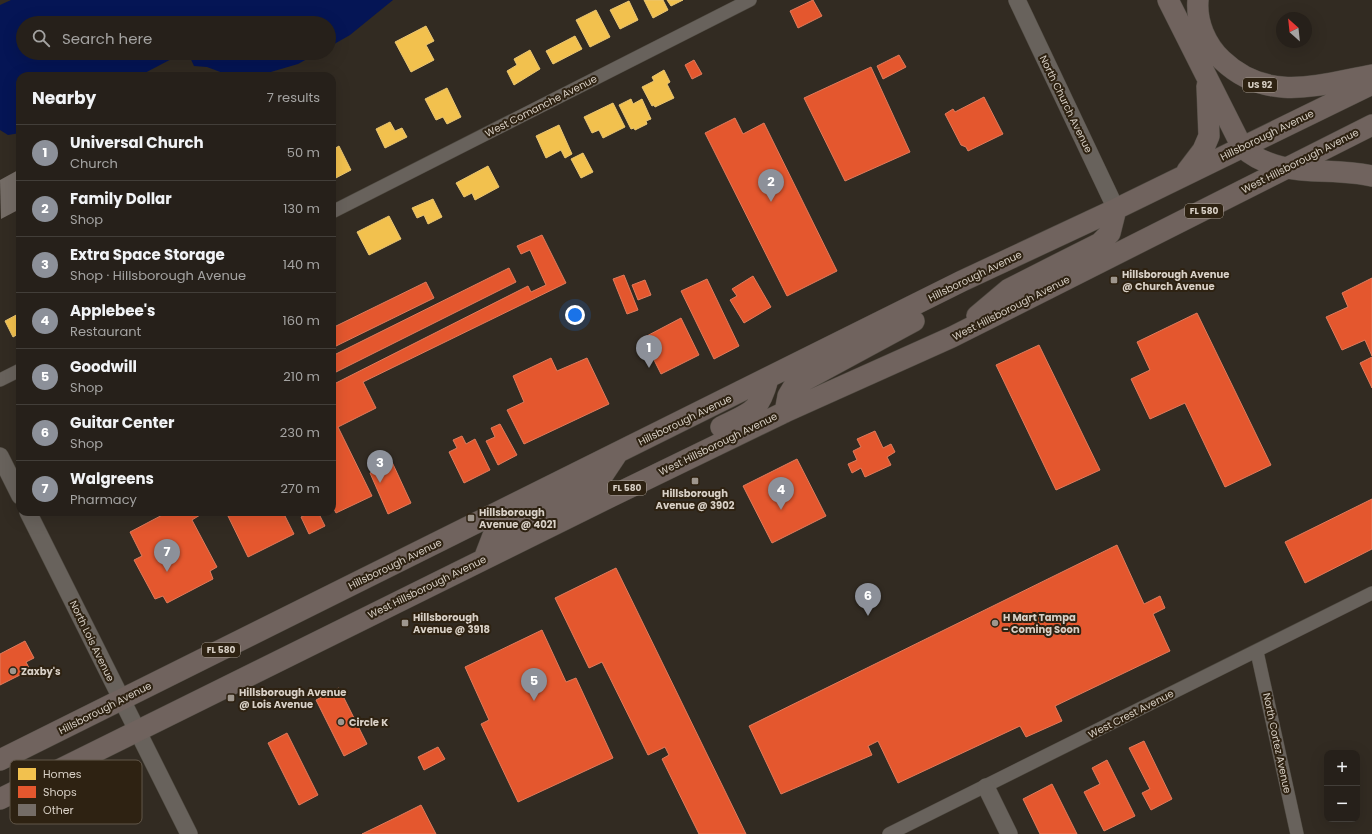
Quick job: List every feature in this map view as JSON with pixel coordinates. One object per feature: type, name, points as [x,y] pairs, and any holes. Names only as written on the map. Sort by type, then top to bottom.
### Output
[{"type":"main road","name":"FL 580","points":[[1168,0],[1206,77],[1209,136],[1203,150],[1184,175]]},
{"type":"main road","name":"US 92","points":[[1198,0],[1197,8],[1203,33],[1214,53],[1234,72],[1259,84],[1287,88],[1323,84],[1372,75]]},
{"type":"main road","points":[[1206,77],[1242,146],[1253,157],[1288,169],[1356,172],[1372,176]]},
{"type":"main road","name":"Hillsborough Avenue","points":[[0,760],[768,379],[930,297],[1116,209],[1242,146],[1372,84]]},
{"type":"main road","name":"West Hillsborough Avenue","points":[[79,760],[484,559],[785,412],[952,337],[1288,169],[1372,125]]},
{"type":"main road","points":[[952,337],[1008,289],[1100,243],[1110,233],[1116,209]]},
{"type":"main road","points":[[785,412],[788,396],[794,386],[915,320],[930,297]]},
{"type":"main road","points":[[610,497],[634,472],[744,416],[756,408],[763,398],[768,379]]},
{"type":"main road","points":[[484,559],[494,533],[599,481],[617,454]]},
{"type":"main road","name":"West Hillsborough Avenue","points":[[0,800],[10,795]]},
{"type":"street","name":"West Comanche Avenue","points":[[336,210],[750,0]]},
{"type":"street","name":"North Church Avenue","points":[[1017,0],[1116,209]]},
{"type":"street","points":[[0,380],[16,372]]},
{"type":"street","points":[[0,456],[16,488]]},
{"type":"street","name":"North Lois Avenue","points":[[30,516],[189,834]]},
{"type":"street","name":"West Crest Avenue","points":[[889,834],[1257,652],[1372,593]]},
{"type":"street","name":"North Cortez Avenue","points":[[1257,652],[1297,834]]},
{"type":"street","points":[[986,786],[1009,834]]},
{"type":"shaded area","points":[[11,0],[393,0],[350,35],[336,43],[336,16],[16,16],[16,60],[170,60],[147,72],[16,72],[16,134],[8,135],[0,130],[0,5]]},
{"type":"shaded area","points":[[191,60],[305,60],[298,64],[271,72],[220,72],[207,67],[194,66]]},
{"type":"building: Homes","points":[[644,0],[663,0],[668,10],[653,18]]},
{"type":"building: Homes","points":[[667,0],[683,0],[671,6]]},
{"type":"building: Homes","points":[[629,1],[638,20],[620,29],[610,10]]},
{"type":"building: Homes","points":[[596,10],[610,37],[590,47],[576,20]]},
{"type":"building: Homes","points":[[426,26],[434,41],[426,45],[434,60],[411,72],[395,42]]},
{"type":"building: Homes","points":[[575,36],[582,49],[553,64],[546,51]]},
{"type":"building: Homes","points":[[530,50],[540,69],[514,85],[507,71],[517,65],[514,59]]},
{"type":"building: Homes","points":[[664,70],[670,82],[667,84],[674,98],[655,107],[654,105],[652,106],[642,87],[654,81],[652,77]]},
{"type":"building: Homes","points":[[447,88],[461,117],[447,124],[443,117],[436,120],[425,99]]},
{"type":"building: Homes","points":[[631,99],[633,104],[642,99],[651,119],[646,121],[647,124],[635,130],[634,128],[631,129],[619,105]]},
{"type":"building: Homes","points":[[613,103],[625,127],[603,138],[599,130],[592,133],[584,117]]},
{"type":"building: Homes","points":[[390,122],[395,131],[402,128],[407,137],[385,148],[376,129]]},
{"type":"building: Homes","points":[[559,125],[572,154],[565,158],[561,150],[546,158],[536,136]]},
{"type":"building: Homes","points":[[339,146],[351,170],[336,178],[336,148]]},
{"type":"building: Homes","points":[[583,153],[593,172],[581,178],[571,159]]},
{"type":"building: Homes","points":[[488,166],[499,187],[475,200],[472,193],[464,197],[456,183]]},
{"type":"building: Homes","points":[[433,199],[442,217],[428,224],[424,215],[417,218],[412,208]]},
{"type":"building: Homes","points":[[389,216],[401,239],[369,255],[357,232]]},
{"type":"building: Homes","points":[[16,315],[16,335],[13,337],[5,321]]},
{"type":"building: Shops","points":[[813,0],[822,16],[798,28],[790,11]]},
{"type":"building: Shops","points":[[899,55],[906,67],[883,79],[877,66]]},
{"type":"building: Shops","points":[[694,60],[702,74],[692,79],[685,65]]},
{"type":"building: Shops","points":[[871,67],[910,152],[845,181],[804,98]]},
{"type":"building: Shops","points":[[984,97],[1003,134],[968,151],[966,147],[961,145],[945,114],[953,109],[955,112]]},
{"type":"building: Shops","points":[[735,118],[743,134],[764,123],[837,271],[787,296],[705,133]]},
{"type":"building: Shops","points":[[542,235],[566,283],[363,382],[376,408],[338,427],[372,496],[336,513],[336,383],[528,286],[531,292],[546,285],[530,250],[521,254],[517,246]]},
{"type":"building: Shops","points":[[509,268],[516,282],[336,372],[336,354]]},
{"type":"building: Shops","points":[[624,275],[638,310],[627,314],[613,279]]},
{"type":"building: Shops","points":[[753,276],[771,307],[744,323],[730,300],[737,296],[732,289]]},
{"type":"building: Shops","points":[[1372,278],[1372,356],[1365,340],[1342,350],[1326,317],[1348,307],[1342,293]]},
{"type":"building: Shops","points":[[707,279],[739,346],[714,359],[681,291]]},
{"type":"building: Shops","points":[[645,280],[651,295],[638,300],[632,285]]},
{"type":"building: Shops","points":[[426,282],[434,298],[336,346],[336,326]]},
{"type":"building: Shops","points":[[1197,313],[1271,465],[1225,487],[1185,403],[1150,419],[1131,379],[1150,370],[1137,342]]},
{"type":"building: Shops","points":[[681,318],[699,355],[661,374],[643,338]]},
{"type":"building: Shops","points":[[1039,345],[1100,470],[1056,490],[996,365]]},
{"type":"building: Shops","points":[[1372,357],[1372,388],[1360,363]]},
{"type":"building: Shops","points":[[551,358],[557,371],[587,358],[609,404],[524,444],[507,410],[524,402],[513,376]]},
{"type":"building: Shops","points":[[500,424],[517,455],[498,465],[486,441],[495,437],[491,428]]},
{"type":"building: Shops","points":[[875,431],[883,448],[891,444],[895,452],[887,457],[891,465],[865,477],[861,468],[852,473],[848,464],[857,460],[853,451],[861,447],[857,439]]},
{"type":"building: Shops","points":[[462,436],[466,444],[475,439],[490,470],[464,483],[449,452],[457,448],[453,440]]},
{"type":"building: Shops","points":[[797,459],[826,516],[772,543],[743,486]]},
{"type":"building: Shops","points":[[392,462],[411,503],[388,514],[370,473]]},
{"type":"building: Shops","points":[[1372,499],[1372,549],[1305,583],[1285,542]]},
{"type":"building: Shops","points":[[160,516],[198,516],[192,520],[217,567],[210,571],[213,579],[167,603],[163,596],[155,599],[134,560],[142,556],[130,532]]},
{"type":"building: Shops","points":[[228,516],[285,516],[294,534],[248,557]]},
{"type":"building: Shops","points":[[320,516],[325,526],[309,534],[301,517]]},
{"type":"building: Shops","points":[[1117,545],[1144,604],[1160,596],[1165,608],[1153,614],[1170,651],[1055,706],[1062,721],[1026,737],[1020,726],[898,783],[878,741],[868,746],[872,755],[781,794],[749,726]]},
{"type":"building: Shops","points":[[616,568],[746,834],[699,834],[662,759],[669,755],[665,747],[648,755],[602,662],[589,668],[555,598]]},
{"type":"building: Shops","points":[[542,630],[566,682],[576,678],[613,758],[518,802],[481,724],[489,720],[465,667]]},
{"type":"building: Shops","points":[[25,641],[34,658],[26,662],[30,670],[0,685],[0,654]]},
{"type":"building: Shops","name":"Circle K","points":[[339,688],[367,744],[344,756],[316,700]]},
{"type":"building: Shops","points":[[287,733],[318,795],[299,805],[268,743]]},
{"type":"building: Shops","points":[[1144,741],[1172,799],[1151,810],[1142,793],[1150,789],[1129,748]]},
{"type":"building: Shops","points":[[438,747],[445,759],[424,770],[418,757]]},
{"type":"building: Shops","points":[[1107,760],[1135,816],[1104,831],[1084,792],[1100,784],[1092,768]]},
{"type":"building: Shops","points":[[1052,784],[1077,834],[1040,834],[1023,799]]},
{"type":"building: Shops","points":[[421,805],[436,834],[362,834],[397,817]]},
{"type":"building: Other","points":[[16,171],[16,211],[1,219],[0,180]]},
{"type":"place","name":"Family Dollar","points":[[771,202]]},
{"type":"place","name":"Hillsborough Avenue @ Church Avenue","points":[[1114,280]]},
{"type":"place","name":"Universal Church","points":[[649,368]]},
{"type":"place","name":"Hillsborough Avenue @ 3902","points":[[695,481]]},
{"type":"place","name":"Extra Space Storage","points":[[380,483]]},
{"type":"place","name":"Applebee's","points":[[781,510]]},
{"type":"place","name":"Hillsborough Avenue @ 4021","points":[[471,518]]},
{"type":"place","name":"Walgreens","points":[[167,572]]},
{"type":"place","name":"Guitar Center","points":[[868,616]]},
{"type":"place","name":"Hillsborough Avenue @ 3918","points":[[405,623]]},
{"type":"place","name":"H Mart Tampa - Coming Soon","points":[[995,623]]},
{"type":"place","name":"Zaxby's","points":[[13,671]]},
{"type":"place","name":"Hillsborough Avenue @ Lois Avenue","points":[[231,698]]},
{"type":"place","name":"Goodwill","points":[[534,701]]},
{"type":"place","name":"Circle K","points":[[341,722]]}]
